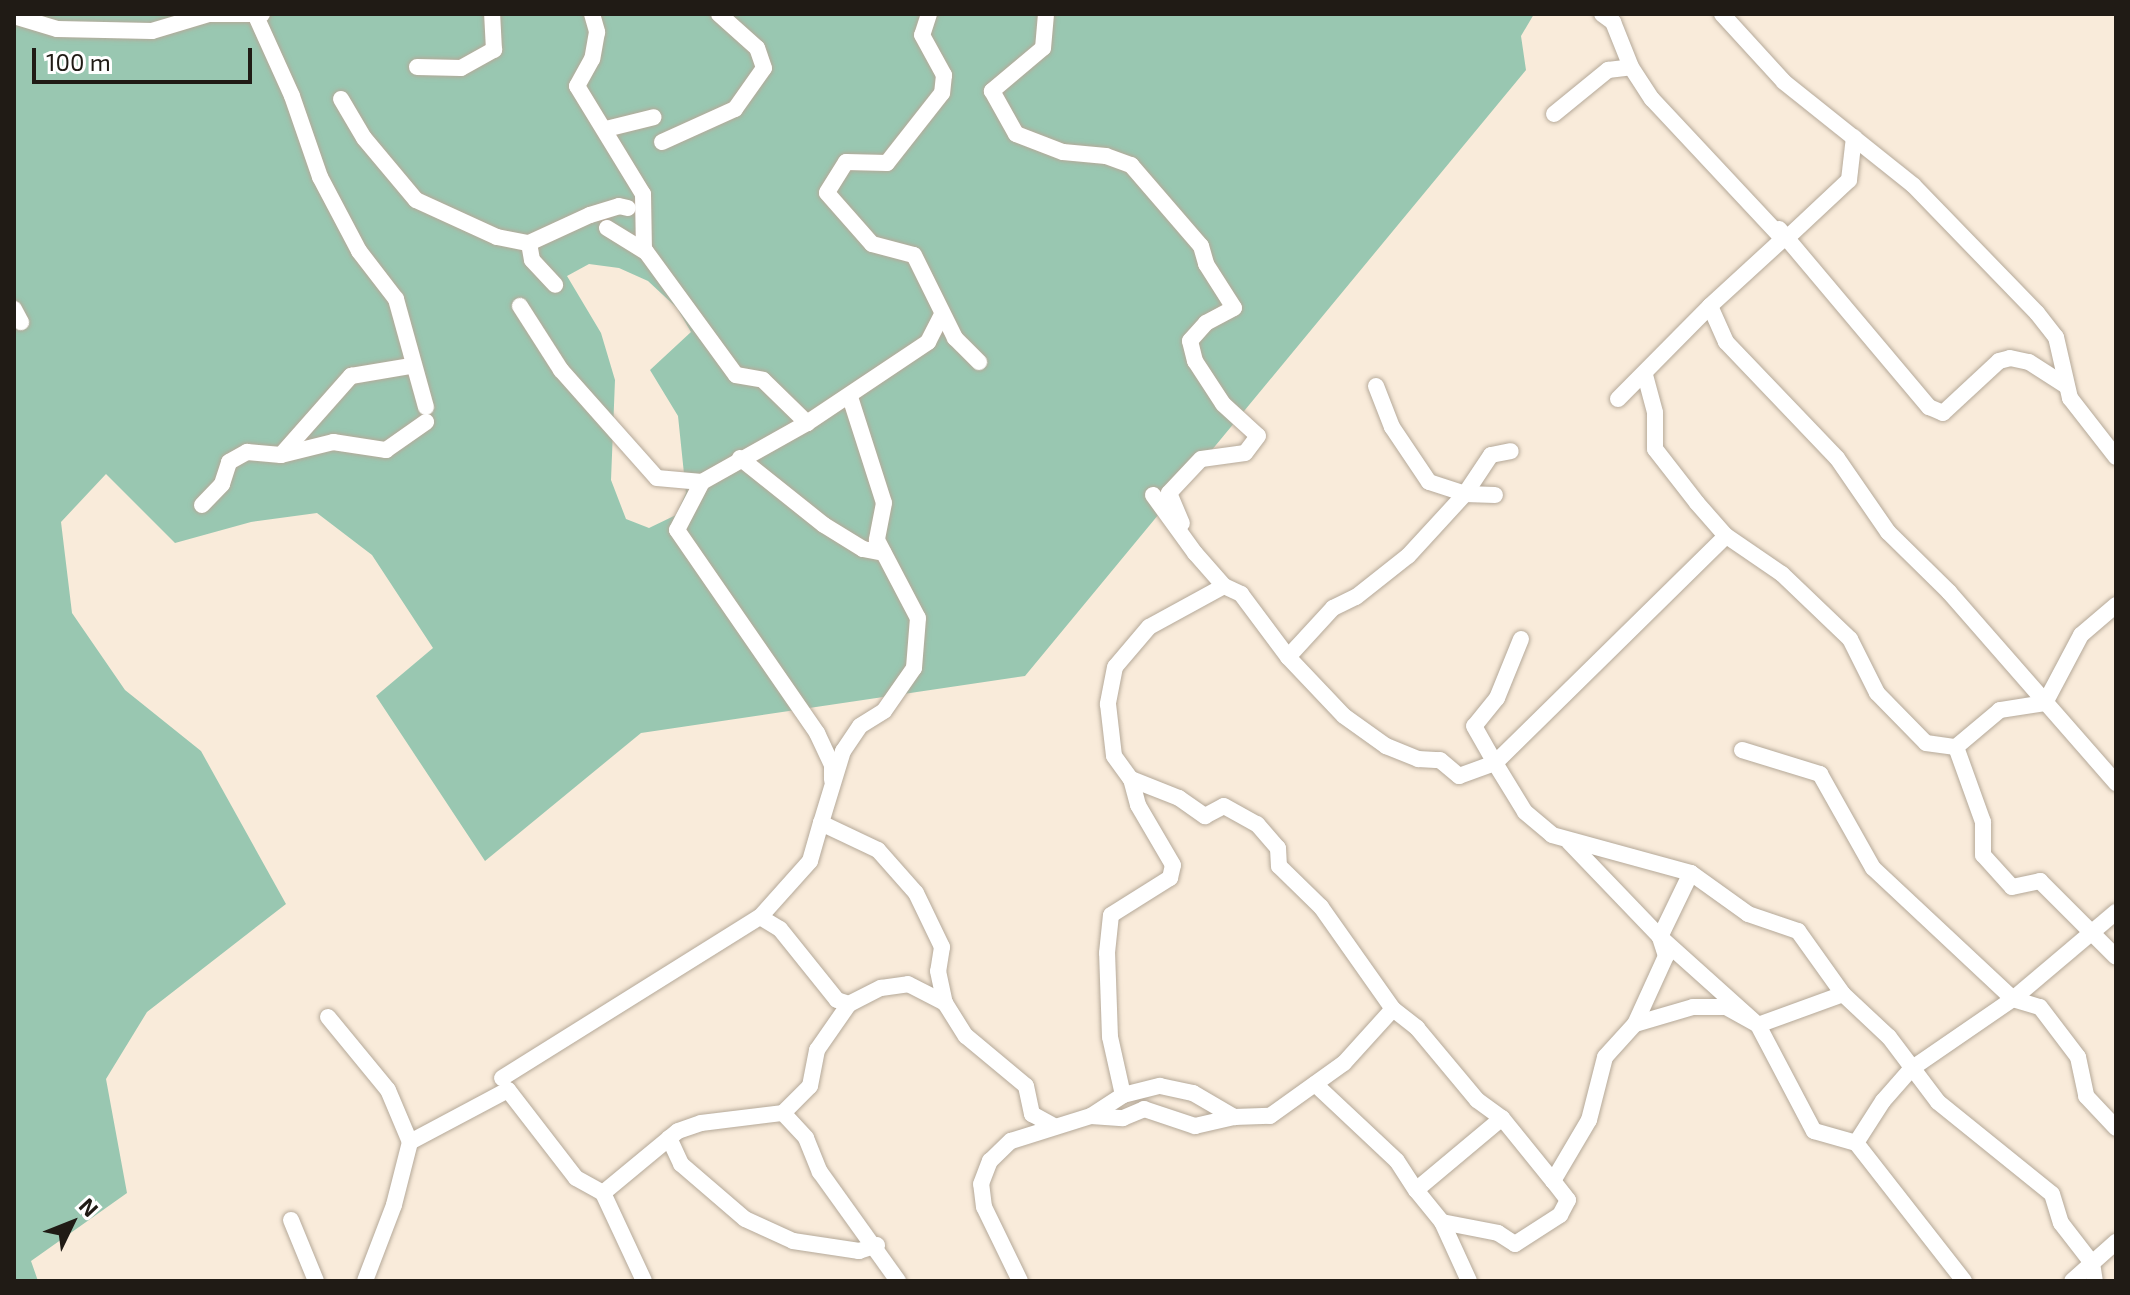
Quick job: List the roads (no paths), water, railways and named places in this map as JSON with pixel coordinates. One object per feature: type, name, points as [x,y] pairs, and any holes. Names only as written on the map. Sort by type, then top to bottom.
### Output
[{"type":"street","points":[[14,16],[57,29],[152,31],[209,14],[258,15],[320,177],[359,251],[396,299],[426,414],[386,450],[333,442],[281,455],[247,452],[234,457],[222,484],[202,505]]},
{"type":"street","points":[[417,67],[461,68],[494,50],[492,14]]},
{"type":"street","points":[[592,14],[597,32],[592,59],[577,86],[643,194],[646,252]]},
{"type":"street","points":[[662,142],[735,109],[764,68],[757,48],[719,14]]},
{"type":"street","points":[[929,14],[922,35],[931,60],[944,75],[942,93],[887,163],[846,162],[827,193],[872,244],[914,255],[955,338],[979,362]]},
{"type":"street","points":[[1046,14],[1043,48],[992,91],[1016,134],[1063,152],[1106,156],[1131,165],[1201,246],[1206,264],[1234,308],[1206,323],[1190,341],[1195,361],[1223,404],[1258,436],[1245,453],[1201,459],[1169,493],[1195,553]]},
{"type":"street","points":[[1722,14],[1784,82],[1913,185],[2037,313],[2056,337],[2065,385]]},
{"type":"street","points":[[1612,17],[1631,67],[1652,99],[1783,239],[1710,306],[1618,399]]},
{"type":"street","points":[[1554,114],[1608,70],[1631,67]]},
{"type":"street","points":[[341,99],[364,138],[416,200],[485,232],[529,243],[590,215],[628,208]]},
{"type":"street","points":[[1652,99],[1787,238],[1929,407],[1943,413],[1999,361],[2010,358],[2029,362],[2065,385],[2116,457]]},
{"type":"street","points":[[606,129],[654,117]]},
{"type":"street","points":[[1787,238],[1849,180],[1854,137]]},
{"type":"street","points":[[607,228],[646,252],[736,375],[763,380],[807,423]]},
{"type":"street","points":[[529,243],[532,260],[555,285]]},
{"type":"street","points":[[520,306],[561,370],[657,478],[702,482]]},
{"type":"street","points":[[1710,306],[1726,342],[1837,458],[1888,532],[2116,783]]},
{"type":"street","points":[[831,797],[832,765],[817,733],[677,530],[702,482],[740,458],[783,440],[850,397],[928,342],[941,316]]},
{"type":"street","points":[[281,455],[351,376],[411,366]]},
{"type":"street","points":[[1645,375],[1655,413],[1655,449],[1726,536],[1782,574],[1850,639],[1877,693],[1926,743],[1956,747],[2000,710],[2045,703]]},
{"type":"street","points":[[1376,386],[1392,427],[1429,482],[1465,494],[1495,495]]},
{"type":"street","points":[[502,1078],[760,917],[810,861],[843,751],[860,726],[884,711],[914,668],[918,618],[877,540],[884,503],[850,397]]},
{"type":"street","points":[[1288,657],[1333,608],[1356,597],[1408,556],[1465,494],[1491,455],[1511,451]]},
{"type":"street","points":[[740,458],[824,525],[863,549],[884,553]]},
{"type":"street","points":[[1153,495],[1195,553],[1224,586],[1241,594],[1288,657],[1344,716],[1386,746],[1418,759],[1440,760],[1459,776],[1495,763],[1726,536]]},
{"type":"street","points":[[1123,1095],[1110,1037],[1107,953],[1111,915],[1170,878],[1173,865],[1138,805],[1131,779],[1114,756],[1108,704],[1115,667],[1149,627],[1224,586]]},
{"type":"street","points":[[2045,703],[2081,635],[2116,605]]},
{"type":"street","points":[[1521,639],[1497,698],[1474,726],[1525,812],[1568,841],[1660,937],[1758,1025],[1814,1131],[1856,1143],[1964,1281]]},
{"type":"street","points":[[1956,747],[1983,822],[1983,855],[2012,887],[2040,881],[2116,957]]},
{"type":"street","points":[[1742,750],[1820,774],[1873,868],[2013,999],[2040,1007],[2078,1057],[2086,1096],[2116,1128]]},
{"type":"street","points":[[1131,779],[1179,798],[1205,816],[1224,806],[1257,824],[1278,848],[1279,866],[1321,907],[1393,1009],[1417,1028],[1477,1100],[1502,1118],[1568,1200],[1560,1215],[1515,1244],[1498,1233],[1442,1222]]},
{"type":"street","points":[[821,823],[878,850],[916,893],[942,947],[938,971],[945,1003],[966,1036],[1026,1086],[1032,1114],[1055,1127]]},
{"type":"street","points":[[1568,841],[1691,873],[1748,914],[1798,931],[1843,994],[1889,1037],[1938,1102],[2052,1194],[2061,1223],[2092,1263],[2095,1281]]},
{"type":"street","points":[[1553,1181],[1589,1120],[1605,1057],[1635,1024],[1666,956],[1660,937],[1691,873]]},
{"type":"street","points":[[1856,1143],[1883,1101],[1911,1069],[2013,999],[2116,912]]},
{"type":"street","points":[[760,917],[780,929],[837,1000],[849,1004]]},
{"type":"street","points":[[603,1193],[669,1138],[701,1123],[783,1113],[810,1086],[817,1050],[849,1004],[881,988],[908,984],[945,1003]]},
{"type":"street","points":[[1635,1024],[1693,1007],[1726,1007],[1758,1025],[1843,994]]},
{"type":"street","points":[[1091,1116],[1123,1118],[1144,1109],[1195,1126],[1234,1117],[1270,1116],[1368,1041],[1393,1009]]},
{"type":"street","points":[[328,1017],[388,1090],[410,1142],[394,1205],[365,1281]]},
{"type":"street","points":[[1315,1084],[1397,1161],[1442,1222],[1469,1281]]},
{"type":"street","points":[[1020,1281],[984,1207],[981,1184],[990,1161],[1011,1141],[1091,1116],[1123,1095],[1160,1086],[1193,1093],[1234,1117]]},
{"type":"street","points":[[410,1142],[508,1090],[576,1178],[603,1193],[644,1281]]},
{"type":"street","points":[[783,1113],[806,1138],[820,1172],[877,1245],[898,1281]]},
{"type":"street","points":[[1416,1190],[1502,1118]]},
{"type":"street","points":[[669,1138],[681,1164],[745,1219],[793,1241],[859,1251],[877,1245]]},
{"type":"street","points":[[291,1220],[316,1281]]},
{"type":"street","points":[[2072,1281],[2116,1242]]}]
